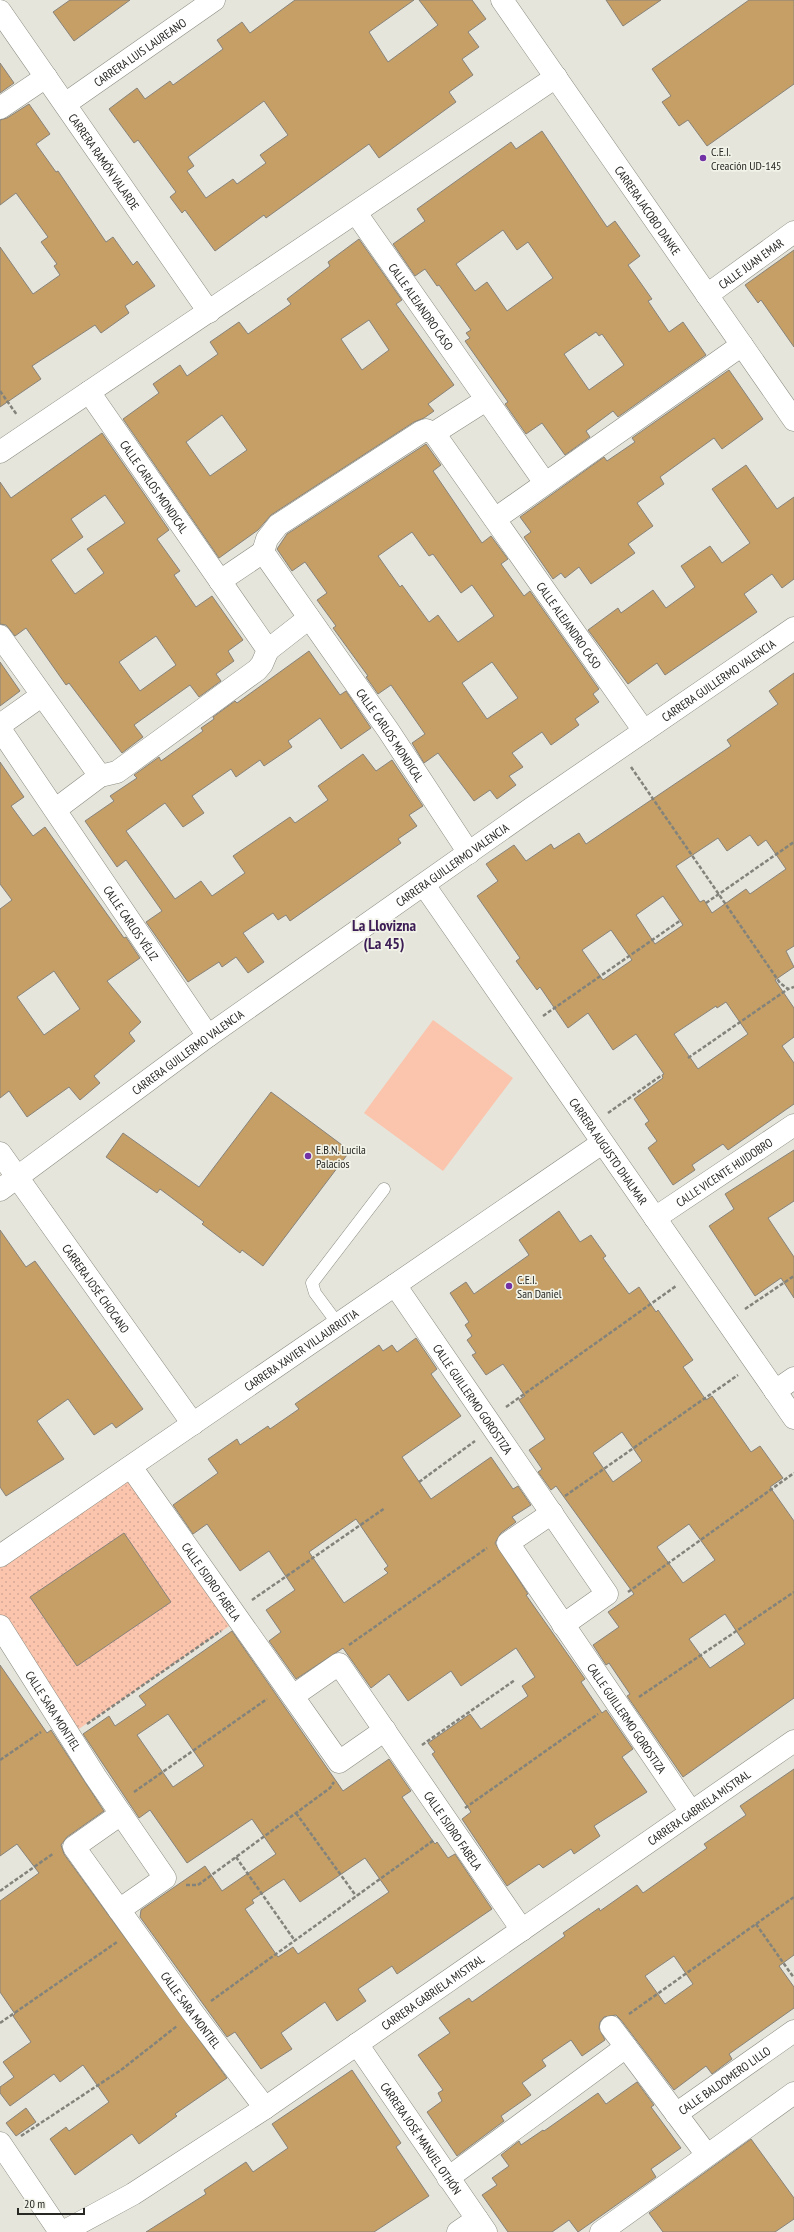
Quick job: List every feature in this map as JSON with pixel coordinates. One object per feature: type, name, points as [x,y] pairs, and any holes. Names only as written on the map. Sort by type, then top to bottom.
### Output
[{"type":"street","name":"CARRERA LUIS LAUREANO","points":[[65,104],[214,0]]},
{"type":"street","name":"CARRERA JACOBO DANKE","points":[[502,0],[794,420]]},
{"type":"street","name":"CARRERA RAMÓN VALARDE","points":[[0,11],[208,312]]},
{"type":"street","points":[[0,108],[46,78]]},
{"type":"street","points":[[0,452],[556,78]]},
{"type":"street","name":"CALLE ALEJANDRO CASO","points":[[356,213],[545,483]]},
{"type":"street","name":"CALLE JUAN EMAR","points":[[707,295],[794,232]]},
{"type":"street","points":[[495,519],[742,345]]},
{"type":"street","name":"CALLE CARLOS MONDICAL","points":[[89,392],[268,650]]},
{"type":"street","points":[[220,581],[263,552],[267,538],[278,525],[421,432],[426,430],[434,433],[486,400]]},
{"type":"street","name":"CALLE ALEJANDRO CASO","points":[[434,433],[644,731]]},
{"type":"street","name":"CALLE CARLOS MONDICAL","points":[[263,552],[388,730],[469,853]]},
{"type":"street","points":[[56,809],[100,776],[117,772],[257,670],[262,664],[268,650],[309,618]]},
{"type":"street","name":"CARRERA GUILLERMO VALENCIA","points":[[8,1184],[208,1036],[618,749],[794,628]]},
{"type":"street","points":[[0,636],[41,696],[100,776]]},
{"type":"street","points":[[0,725],[41,696]]},
{"type":"street","name":"CALLE CARLOS VÉLIZ","points":[[0,729],[56,809],[208,1036]]},
{"type":"street","name":"CARRERA AUGUSTO DHALMAR","points":[[424,885],[794,1418]]},
{"type":"street","name":"CALLE VICENTE HUIDOBRO","points":[[655,1218],[794,1125]]},
{"type":"street","name":"CARRERA XAVIER VILLAURRUTIA","points":[[0,1556],[602,1143]]},
{"type":"street","name":"CARRERA JOSÉ CHOCANO","points":[[0,1153],[8,1184],[193,1424]]},
{"type":"street","name":"CALLE GUILLERMO GOROSTIZA","points":[[395,1285],[607,1594]]},
{"type":"street","points":[[775,1391],[794,1378]]},
{"type":"street","name":"CALLE ISIDRO FABELA","points":[[131,1467],[339,1762]]},
{"type":"street","points":[[508,1543],[552,1513]]},
{"type":"street","name":"CALLE GUILLERMO GOROSTIZA","points":[[508,1543],[618,1706],[692,1812]]},
{"type":"street","points":[[563,1625],[607,1594]]},
{"type":"street","name":"CALLE SARA MONTIEL","points":[[0,1626],[118,1809],[165,1878]]},
{"type":"street","points":[[289,1691],[339,1664]]},
{"type":"street","name":"CALLE ISIDRO FABELA","points":[[339,1664],[522,1930]]},
{"type":"street","points":[[339,1762],[385,1730]]},
{"type":"street","name":"CARRERA GABRIELA MISTRAL","points":[[64,2232],[133,2194],[265,2108],[794,1741]]},
{"type":"street","points":[[74,1847],[118,1809]]},
{"type":"street","name":"CALLE SARA MONTIEL","points":[[74,1847],[193,2013],[265,2108]]},
{"type":"street","points":[[119,1910],[165,1878]]},
{"type":"street","points":[[611,2028],[676,2114]]},
{"type":"street","name":"CALLE BALDOMERO LILLO","points":[[707,2155],[676,2114],[794,2031]]},
{"type":"street","name":"CARRERA JOSÉ MANUEL OTHÓN","points":[[357,2044],[482,2226]]},
{"type":"street","points":[[448,2178],[626,2047]]},
{"type":"street","points":[[600,2232],[794,2093]]},
{"type":"street","points":[[2,2145],[60,2232]]},
{"type":"street","points":[[458,2232],[482,2226]]},
{"type":"lane","points":[[338,1324],[315,1293],[312,1283],[384,1189]]},
{"type":"path","points":[[0,391],[29,433]]},
{"type":"path","points":[[618,749],[780,983],[788,989]]},
{"type":"path","points":[[706,903],[794,842]]},
{"type":"path","points":[[524,1029],[681,920]]},
{"type":"path","points":[[688,1058],[788,989],[794,988]]},
{"type":"path","points":[[590,1125],[662,1076]]},
{"type":"path","points":[[419,1482],[490,1424],[693,1274]]},
{"type":"path","points":[[727,1322],[794,1276]]},
{"type":"path","points":[[552,1513],[555,1504],[562,1498],[755,1363]]},
{"type":"path","points":[[607,1594],[622,1596],[794,1473]]},
{"type":"path","points":[[0,1760],[65,1727],[236,1616],[385,1508]]},
{"type":"path","points":[[339,1664],[342,1650],[493,1544],[508,1543]]},
{"type":"path","points":[[2,2145],[121,2070],[193,2013],[356,1896],[449,1824],[618,1706],[794,1592]]},
{"type":"path","points":[[404,1758],[514,1680]]},
{"type":"path","points":[[118,1809],[289,1691]]},
{"type":"path","points":[[165,1878],[193,1886],[236,1857],[334,1784],[339,1762]]},
{"type":"path","points":[[296,1812],[356,1896]]},
{"type":"path","points":[[0,1891],[62,1847],[70,1845],[74,1847]]},
{"type":"path","points":[[236,1857],[295,1941]]},
{"type":"path","points":[[611,2028],[794,1896]]},
{"type":"path","points":[[756,1924],[794,1978]]},
{"type":"path","points":[[0,2022],[134,1930]]},
{"type":"shaded area","points":[[433,1020],[513,1078],[443,1171],[364,1113]]},
{"type":"shaded area","points":[[131,1467],[238,1620],[70,1735],[0,1626],[0,1556]]},
{"type":"building","points":[[70,0],[130,0],[74,41],[53,12]]},
{"type":"building","points":[[295,0],[414,0],[369,32],[388,62],[438,25],[419,0],[472,0],[486,19],[468,32],[479,47],[462,59],[473,75],[449,92],[456,102],[379,158],[369,144],[266,218],[264,215],[215,251],[185,210],[182,213],[170,197],[176,192],[138,140],[134,143],[109,109],[137,88],[145,99],[170,81],[173,85],[223,49],[217,40],[242,22],[250,33]],"holes":[[[264,101],[288,135],[260,155],[266,163],[237,184],[233,179],[206,198],[187,171],[194,166],[188,157]]]},
{"type":"building","points":[[606,0],[661,0],[623,26]]},
{"type":"building","points":[[749,0],[794,0],[794,84],[707,146],[688,120],[679,126],[662,102],[671,96],[652,69]]},
{"type":"building","points":[[0,63],[14,83],[0,93]]},
{"type":"building","points":[[29,104],[50,134],[36,144],[56,172],[58,171],[106,242],[113,237],[133,265],[137,261],[155,286],[125,306],[129,313],[101,333],[95,325],[32,366],[41,379],[0,407],[0,247],[33,294],[60,275],[54,266],[57,264],[41,242],[48,237],[16,193],[0,205],[0,120],[7,118]]},
{"type":"building","points":[[542,131],[607,227],[615,221],[640,256],[628,265],[652,299],[648,301],[669,332],[683,322],[706,355],[618,417],[613,411],[586,431],[590,437],[565,455],[542,423],[526,434],[505,404],[508,402],[465,341],[470,338],[466,333],[471,330],[439,285],[437,286],[425,269],[415,276],[393,244],[425,221],[417,209],[511,142],[516,149]],"holes":[[[503,230],[517,250],[528,242],[553,278],[507,311],[487,282],[475,291],[456,264]],[[596,332],[599,336],[602,334],[624,365],[589,390],[564,354]]]},
{"type":"building","points":[[359,239],[402,300],[396,304],[454,385],[428,404],[434,411],[424,418],[414,422],[271,515],[258,530],[219,558],[123,419],[159,393],[153,384],[180,365],[187,376],[218,354],[210,342],[239,322],[248,334],[291,304],[287,299],[330,266],[328,262]],"holes":[[[369,320],[389,350],[362,370],[341,339]],[[222,415],[247,450],[210,476],[186,442]]]},
{"type":"building","points":[[794,250],[794,347],[761,300],[758,303],[745,285]]},
{"type":"building","points":[[729,370],[763,419],[722,449],[714,438],[660,477],[664,484],[637,503],[653,526],[628,544],[635,553],[591,584],[579,567],[565,578],[561,573],[553,579],[524,537],[531,532],[520,517],[604,457],[607,461],[635,442],[632,438]]},
{"type":"building","points":[[102,433],[169,530],[157,539],[180,571],[174,575],[196,607],[212,596],[243,640],[228,651],[234,661],[216,674],[221,681],[199,697],[190,685],[134,725],[143,737],[122,753],[69,683],[66,685],[26,628],[15,636],[6,625],[0,624],[0,482],[11,498]],"holes":[[[105,495],[125,523],[87,549],[104,573],[75,594],[51,560],[83,537],[71,519]],[[156,636],[176,665],[140,691],[119,662]]]},
{"type":"building","points":[[426,444],[441,465],[433,471],[482,543],[491,536],[508,559],[501,564],[524,596],[530,591],[599,689],[593,694],[599,702],[575,719],[579,725],[551,745],[542,732],[512,753],[523,767],[509,776],[516,785],[497,799],[490,790],[474,801],[438,753],[424,763],[412,743],[425,734],[391,685],[378,694],[366,677],[368,676],[333,628],[336,626],[317,600],[327,593],[305,562],[292,571],[277,549],[287,534]],"holes":[[[412,532],[429,556],[433,554],[461,593],[472,585],[494,616],[458,642],[438,615],[429,622],[402,585],[400,587],[378,556]],[[492,662],[518,698],[487,719],[462,683]]]},
{"type":"building","points":[[746,465],[777,509],[794,497],[794,579],[782,588],[772,574],[744,594],[757,612],[665,675],[657,663],[628,684],[588,630],[618,608],[621,613],[653,590],[666,608],[695,587],[681,566],[710,546],[722,563],[750,543],[712,489]]},
{"type":"building","points":[[309,651],[340,695],[346,691],[371,728],[341,749],[320,718],[288,741],[292,747],[264,766],[260,760],[236,777],[231,769],[192,796],[204,813],[183,827],[165,803],[126,831],[175,899],[201,881],[212,896],[245,873],[233,856],[290,817],[295,823],[328,800],[318,786],[363,754],[376,771],[392,760],[423,806],[409,815],[417,826],[398,839],[401,843],[290,921],[286,915],[278,920],[273,913],[243,933],[264,962],[248,973],[236,957],[222,967],[219,962],[188,982],[146,922],[162,911],[126,860],[117,867],[85,821],[114,801],[110,796],[137,778],[134,775],[159,757],[161,761],[203,731],[201,728],[214,719],[213,717],[235,701],[237,703]]},
{"type":"building","points":[[0,662],[20,691],[0,706]]},
{"type":"building","points":[[794,673],[794,946],[786,951],[794,967],[775,980],[794,1008],[794,1037],[782,1046],[794,1063],[794,1104],[728,1150],[723,1144],[692,1165],[695,1170],[673,1185],[648,1148],[657,1141],[645,1124],[649,1121],[634,1099],[663,1078],[662,1075],[664,1074],[636,1034],[613,1050],[588,1013],[568,1028],[540,987],[537,990],[516,961],[520,958],[477,896],[498,881],[486,864],[514,845],[526,861],[551,844],[554,849],[579,833],[586,844],[731,746],[727,740],[778,704],[769,691]],"holes":[[[750,835],[758,846],[766,840],[786,869],[750,894],[746,889],[712,913],[704,900],[700,902],[676,866],[718,838],[727,851]],[[663,896],[683,925],[655,944],[636,915]],[[611,930],[632,960],[603,980],[582,950]],[[726,1002],[748,1034],[698,1069],[674,1034],[716,1006],[717,1008]]]},
{"type":"building","points":[[0,762],[24,797],[11,806],[33,836],[45,827],[124,938],[126,937],[140,958],[107,981],[141,1022],[129,1033],[135,1041],[94,1076],[100,1083],[80,1100],[69,1087],[27,1117],[9,1091],[0,1098],[0,909],[12,900],[0,884]],"holes":[[[54,971],[80,1009],[44,1035],[17,997]]]},
{"type":"building","points":[[271,1092],[350,1151],[263,1266],[242,1250],[240,1253],[202,1224],[204,1222],[160,1189],[157,1193],[106,1157],[123,1133],[199,1187]]},
{"type":"building","points":[[794,1150],[794,1201],[768,1218],[794,1257],[794,1298],[781,1278],[755,1296],[709,1226],[734,1209],[725,1194]]},
{"type":"building","points":[[559,1211],[580,1242],[591,1235],[606,1256],[603,1258],[629,1294],[639,1287],[656,1312],[658,1310],[693,1360],[683,1367],[706,1400],[712,1396],[751,1452],[760,1446],[783,1478],[770,1487],[794,1521],[794,1698],[683,1777],[627,1696],[630,1694],[609,1663],[606,1665],[593,1645],[619,1627],[608,1612],[634,1594],[556,1486],[551,1490],[538,1472],[542,1469],[529,1450],[545,1439],[519,1400],[525,1396],[503,1364],[486,1375],[472,1355],[476,1353],[467,1340],[472,1336],[465,1325],[469,1322],[450,1293],[466,1282],[474,1294],[529,1255],[519,1240]],"holes":[[[622,1432],[642,1461],[613,1482],[593,1453]],[[689,1524],[715,1560],[683,1583],[657,1547]],[[725,1614],[745,1644],[710,1668],[689,1639]]]},
{"type":"building","points":[[0,1230],[26,1267],[35,1261],[143,1409],[116,1428],[112,1423],[94,1435],[68,1399],[37,1421],[64,1459],[6,1496],[0,1487]]},
{"type":"building","points":[[416,1338],[437,1369],[431,1374],[461,1416],[402,1457],[431,1499],[491,1457],[513,1489],[518,1486],[531,1505],[512,1517],[516,1522],[501,1533],[495,1543],[528,1594],[526,1595],[585,1679],[581,1682],[602,1713],[606,1710],[633,1749],[622,1757],[647,1792],[594,1826],[600,1836],[574,1854],[571,1849],[543,1868],[539,1864],[507,1886],[462,1819],[471,1812],[432,1754],[435,1752],[428,1743],[470,1714],[481,1729],[528,1696],[522,1686],[535,1677],[516,1648],[461,1686],[451,1671],[408,1701],[389,1674],[371,1688],[343,1648],[296,1679],[269,1641],[281,1632],[266,1610],[295,1590],[269,1551],[240,1571],[207,1524],[193,1534],[173,1505],[218,1473],[208,1459],[237,1439],[240,1445],[268,1426],[270,1429],[299,1409],[295,1404],[379,1345],[383,1351],[392,1345],[397,1352]],"holes":[[[356,1519],[388,1566],[384,1569],[388,1573],[344,1603],[309,1552]]]},
{"type":"building","points":[[124,1533],[171,1602],[77,1666],[30,1597]]},
{"type":"building","points":[[232,1631],[343,1791],[389,1759],[411,1791],[402,1797],[435,1844],[437,1842],[448,1858],[455,1854],[492,1909],[397,1974],[392,1966],[358,1989],[366,2001],[337,2021],[325,2002],[281,2033],[292,2049],[261,2069],[235,2032],[227,2037],[140,1917],[141,1910],[205,1866],[222,1891],[276,1854],[252,1819],[187,1863],[150,1810],[139,1818],[83,1734],[109,1716],[115,1726],[146,1705],[139,1696]],"holes":[[[168,1714],[204,1766],[173,1787],[137,1735]],[[365,1858],[389,1892],[298,1954],[293,1947],[278,1957],[245,1909],[254,1903],[252,1900],[284,1879],[300,1902]]]},
{"type":"building","points":[[0,1665],[47,1733],[51,1730],[104,1811],[67,1837],[61,1845],[64,1854],[227,2078],[175,2114],[177,2116],[139,2144],[132,2134],[75,2175],[50,2139],[66,2127],[69,2131],[109,2102],[83,2065],[60,2082],[54,2074],[10,2106],[0,2093],[0,2087],[14,2077],[3,2062],[31,2042],[13,2016],[15,2014],[0,1992],[0,1901],[39,1873],[17,1844],[0,1856]]},
{"type":"building","points":[[794,1769],[794,1955],[779,1966],[794,1987],[794,2008],[729,2054],[732,2059],[712,2074],[706,2066],[674,2090],[621,2020],[616,2015],[604,2017],[600,2022],[599,2028],[605,2040],[582,2056],[571,2040],[542,2060],[546,2066],[522,2083],[531,2095],[501,2116],[504,2121],[457,2156],[427,2112],[442,2101],[438,2093],[443,2090],[418,2055],[450,2033],[439,2018],[469,1998],[472,2002],[565,1936],[563,1933],[599,1908],[600,1911],[637,1885],[643,1893],[707,1848],[704,1844],[746,1815],[740,1806]],"holes":[[[674,1956],[693,1984],[665,2004],[645,1976]]]},
{"type":"building","points":[[352,2070],[401,2143],[396,2147],[429,2196],[374,2232],[146,2232],[206,2194],[204,2190],[246,2162],[253,2172],[288,2148],[272,2124]]},
{"type":"building","points":[[637,2082],[654,2105],[651,2107],[681,2148],[651,2169],[656,2177],[578,2232],[569,2220],[552,2232],[508,2232],[482,2195],[497,2185],[492,2178],[509,2166],[501,2155],[519,2141],[521,2145],[543,2130],[544,2131],[598,2093],[606,2104]]},
{"type":"building","points":[[26,2108],[36,2122],[16,2136],[6,2123]]},
{"type":"building","points":[[751,2139],[794,2198],[794,2219],[775,2232],[663,2232],[649,2213]]},
{"type":"place","name":"C.E.I. Creación UD-145","points":[[703,158]]},
{"type":"place","name":"E.B.N. Lucila Palacios","points":[[308,1156]]},
{"type":"place","name":"C.E.I. San Daniel","points":[[509,1286]]},
{"type":"district","name":"La Llovizna (La 45)","points":[[384,934]]}]
